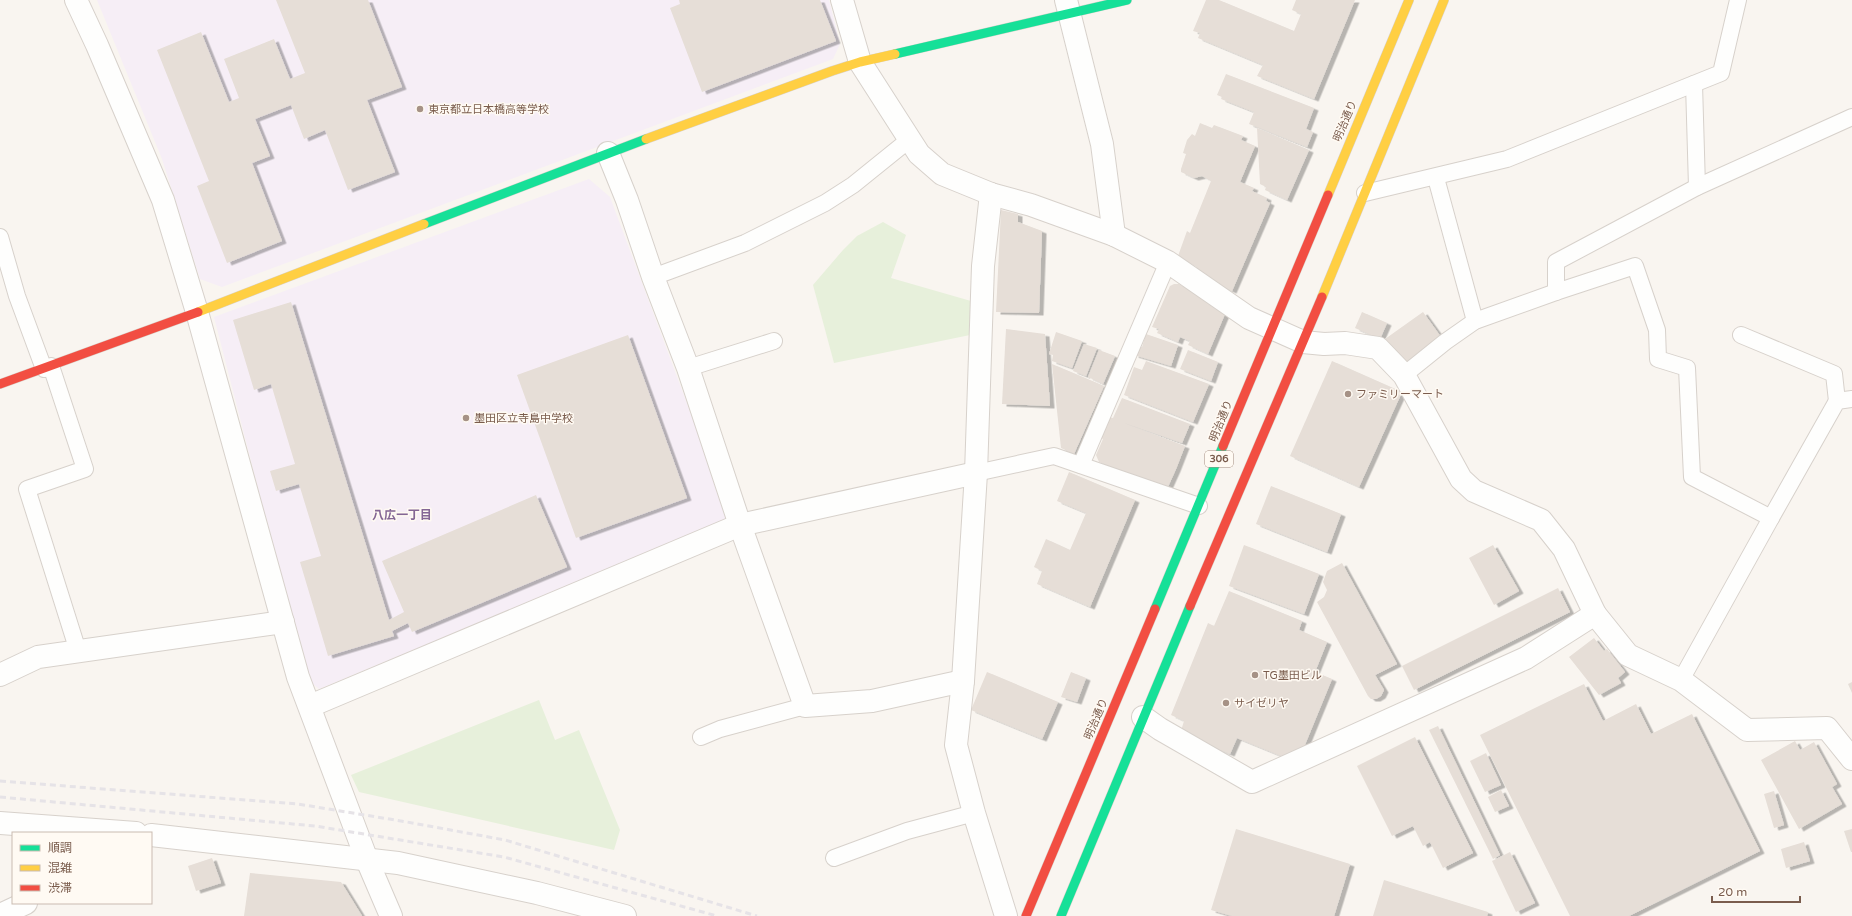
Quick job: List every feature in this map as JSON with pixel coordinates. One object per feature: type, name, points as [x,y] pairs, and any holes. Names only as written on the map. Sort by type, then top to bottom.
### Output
[{"type":"main road","points":[[0,384],[197,312],[608,153],[860,62],[1068,7],[1127,0]]},
{"type":"main road","name":"明治通り","points":[[1026,916],[1199,506],[1409,0]]},
{"type":"main road","name":"306","points":[[1061,916],[1143,717],[1303,342],[1444,0]]},
{"type":"street","points":[[76,0],[97,45],[162,200],[197,312],[298,677],[391,916]]},
{"type":"street","points":[[842,0],[860,62],[919,154],[942,174],[991,194],[1031,205],[1114,235],[1168,262],[1249,318],[1303,342],[1324,344],[1345,343],[1378,348],[1404,375],[1460,479],[1474,491],[1540,520],[1564,549],[1595,614],[1628,655],[1681,680],[1747,730],[1827,728],[1852,759]]},
{"type":"street","points":[[1068,7],[1102,144],[1114,235]]},
{"type":"street","points":[[608,153],[627,200],[653,277],[688,368],[740,525],[805,706],[872,701],[963,681]]},
{"type":"street","points":[[991,194],[983,266],[976,473],[963,681],[956,745],[974,813],[1006,916]]},
{"type":"street","points":[[310,706],[740,525],[976,473]]},
{"type":"street","points":[[1143,717],[1160,730],[1252,782],[1526,658],[1595,614]]},
{"type":"street","points":[[0,675],[38,657],[283,622]]},
{"type":"street","points":[[0,823],[122,832]]},
{"type":"street","points":[[152,835],[398,863],[537,893],[625,916]]},
{"type":"street","points":[[0,915],[27,908]]},
{"type":"lane","points":[[1365,193],[1436,178],[1507,159],[1721,73],[1738,0]]},
{"type":"lane","points":[[1694,84],[1697,187]]},
{"type":"lane","points":[[1556,292],[1556,262],[1697,187],[1852,116]]},
{"type":"lane","points":[[653,277],[745,243],[825,203],[853,185],[910,139]]},
{"type":"lane","points":[[1436,178],[1475,321]]},
{"type":"lane","points":[[0,237],[17,296],[48,367],[85,469],[27,489],[78,651]]},
{"type":"lane","points":[[1081,465],[1168,262]]},
{"type":"lane","points":[[1404,375],[1445,342],[1475,321],[1635,266],[1657,330],[1658,359],[1687,368],[1692,477],[1771,518]]},
{"type":"lane","points":[[1681,680],[1771,518],[1844,400],[1834,374],[1741,335]]},
{"type":"lane","points":[[688,368],[774,341]]},
{"type":"lane","points":[[976,473],[1054,456],[1199,506]]},
{"type":"lane","points":[[702,737],[720,729],[805,706]]},
{"type":"lane","points":[[834,858],[907,831],[974,813]]},
{"type":"shaded area","name":"東京都立日本橋高等学校","points":[[97,0],[829,0],[840,44],[833,59],[222,287],[200,279],[162,159]]},
{"type":"shaded area","name":"墨田区立寺島中学校","points":[[589,179],[610,197],[730,519],[319,689],[307,679],[214,317]]},
{"type":"green space","points":[[883,222],[906,235],[891,278],[971,301],[970,335],[834,363],[813,285],[857,236]]},
{"type":"green space","points":[[539,700],[555,740],[579,730],[620,830],[614,850],[359,792],[351,775]]},
{"type":"building","points":[[276,0],[368,0],[402,87],[367,100],[395,172],[348,190],[325,130],[304,139],[291,105],[255,119],[270,156],[252,163],[282,241],[227,263],[197,186],[209,181],[157,50],[201,32],[229,102],[239,98],[224,59],[274,39],[290,79],[305,73]]},
{"type":"building","points":[[679,0],[820,0],[836,41],[702,92],[670,8],[680,4]]},
{"type":"building","points":[[1206,0],[1219,0],[1294,31],[1301,14],[1292,10],[1296,0],[1355,0],[1314,99],[1257,76],[1263,65],[1198,38],[1200,33],[1193,31]]},
{"type":"building","points":[[1226,74],[1314,108],[1306,129],[1313,132],[1307,147],[1249,124],[1254,112],[1221,99],[1222,97],[1217,95]]},
{"type":"building","points":[[1200,123],[1212,128],[1214,125],[1243,136],[1241,140],[1255,146],[1240,182],[1254,188],[1252,191],[1267,198],[1266,201],[1270,203],[1232,291],[1216,284],[1196,270],[1197,267],[1178,256],[1187,231],[1190,233],[1211,181],[1202,176],[1194,178],[1181,172],[1186,154],[1183,153],[1187,140],[1192,134],[1195,136]]},
{"type":"building","points":[[1257,128],[1309,150],[1287,200],[1265,190],[1266,187],[1260,184]]},
{"type":"building","points":[[1001,210],[1018,214],[1018,222],[1042,231],[1039,313],[996,312]]},
{"type":"building","points":[[1179,284],[1225,314],[1208,354],[1188,345],[1190,341],[1180,337],[1178,342],[1157,333],[1159,329],[1152,327],[1170,286]]},
{"type":"building","points":[[291,302],[389,620],[404,612],[382,561],[536,495],[567,567],[412,632],[408,623],[392,631],[394,636],[328,656],[300,562],[321,556],[299,484],[276,491],[270,471],[295,464],[271,384],[254,390],[233,320]]},
{"type":"building","points":[[1362,312],[1387,323],[1380,339],[1355,328]]},
{"type":"building","points":[[1423,312],[1441,337],[1403,364],[1385,339]]},
{"type":"building","points":[[1006,329],[1045,334],[1050,406],[1002,404]]},
{"type":"building","points":[[1056,332],[1082,341],[1072,368],[1052,361],[1053,355],[1049,354]]},
{"type":"building","points":[[1146,334],[1178,345],[1171,366],[1134,355],[1136,345],[1142,347]]},
{"type":"building","points":[[628,335],[687,498],[576,538],[517,375]]},
{"type":"building","points":[[1084,344],[1097,348],[1086,376],[1073,371]]},
{"type":"building","points":[[1099,350],[1115,356],[1103,384],[1088,377]]},
{"type":"building","points":[[1188,350],[1218,362],[1211,381],[1180,369]]},
{"type":"building","points":[[1146,361],[1209,384],[1193,422],[1124,395],[1134,367],[1142,370]]},
{"type":"building","points":[[1332,361],[1402,392],[1359,487],[1290,456]]},
{"type":"building","points":[[1052,364],[1104,386],[1074,454],[1061,448]]},
{"type":"building","points":[[1122,398],[1190,424],[1182,443],[1124,423],[1185,446],[1167,489],[1099,462],[1096,455],[1103,439],[1101,438],[1109,417],[1113,418]]},
{"type":"building","points":[[1069,472],[1135,500],[1090,607],[1037,584],[1042,571],[1034,567],[1046,539],[1070,550],[1086,513],[1057,501]]},
{"type":"building","points":[[1271,486],[1341,514],[1327,552],[1256,524]]},
{"type":"building","points":[[1244,545],[1319,574],[1304,614],[1229,586]]},
{"type":"building","points":[[1493,545],[1519,591],[1494,605],[1469,558]]},
{"type":"building","points":[[1342,563],[1397,664],[1375,675],[1384,690],[1381,696],[1376,699],[1371,699],[1368,696],[1317,602],[1324,597],[1327,590],[1323,582],[1327,571]]},
{"type":"building","points":[[1558,588],[1570,612],[1414,690],[1402,666]]},
{"type":"building","name":"TG墨田ビル","points":[[1229,591],[1302,621],[1299,630],[1327,642],[1315,672],[1332,679],[1302,752],[1286,758],[1237,738],[1230,754],[1180,734],[1184,721],[1171,715],[1208,623],[1214,626]]},
{"type":"building","points":[[1594,638],[1604,651],[1607,649],[1625,672],[1618,678],[1621,683],[1599,695],[1569,657]]},
{"type":"building","points":[[987,672],[1058,702],[1042,739],[971,710]]},
{"type":"building","points":[[1071,672],[1086,678],[1077,702],[1061,697]]},
{"type":"building","points":[[1852,682],[1852,693],[1848,684]]},
{"type":"building","points":[[1584,684],[1603,721],[1636,704],[1651,734],[1692,714],[1760,851],[1629,916],[1570,916],[1480,735]]},
{"type":"building","points":[[1438,726],[1500,855],[1493,859],[1429,730]]},
{"type":"building","points":[[1415,737],[1473,853],[1443,868],[1430,842],[1423,846],[1413,826],[1392,836],[1357,766]]},
{"type":"building","points":[[1795,741],[1800,750],[1814,742],[1837,784],[1832,787],[1842,804],[1799,829],[1761,760]]},
{"type":"building","points":[[1486,753],[1501,785],[1485,792],[1470,761]]},
{"type":"building","points":[[1501,790],[1509,806],[1495,812],[1488,797]]},
{"type":"building","points":[[1774,791],[1784,825],[1774,828],[1764,794]]},
{"type":"building","points":[[1236,829],[1350,864],[1334,916],[1232,916],[1211,910]]},
{"type":"building","points":[[1852,829],[1852,852],[1851,852],[1844,831]]},
{"type":"building","points":[[1804,842],[1810,861],[1786,868],[1781,849]]},
{"type":"building","points":[[1510,852],[1535,903],[1516,912],[1492,861]]},
{"type":"building","points":[[212,858],[221,883],[196,891],[188,866]]},
{"type":"building","points":[[250,873],[341,882],[362,916],[244,916]]},
{"type":"building","points":[[1384,880],[1488,912],[1487,916],[1373,916]]},
{"type":"railway","points":[[0,781],[298,804],[407,822],[505,840],[757,916]]},
{"type":"railway","points":[[0,797],[315,826],[504,857],[717,916]]},
{"type":"traffic: fast","points":[[895,54],[1127,0]]},
{"type":"traffic: fast","points":[[424,224],[646,139]]},
{"type":"traffic: fast","points":[[1155,609],[1223,446]]},
{"type":"traffic: fast","points":[[1061,916],[1190,606]]},
{"type":"traffic: slow","points":[[1328,195],[1409,0]]},
{"type":"traffic: slow","points":[[1322,297],[1444,0]]},
{"type":"traffic: slow","points":[[646,139],[832,71],[860,62],[895,54]]},
{"type":"traffic: slow","points":[[198,312],[424,224]]},
{"type":"traffic: jam","points":[[1223,446],[1328,195]]},
{"type":"traffic: jam","points":[[1190,606],[1322,297]]},
{"type":"traffic: jam","points":[[0,384],[198,312]]},
{"type":"traffic: jam","points":[[1026,916],[1155,609]]},
{"type":"place","name":"東京都立日本橋高等学校","points":[[420,109]]},
{"type":"place","name":"ファミリーマート","points":[[1348,394]]},
{"type":"place","name":"墨田区立寺島中学校","points":[[466,418]]},
{"type":"place","name":"TG墨田ビル","points":[[1255,675]]},
{"type":"place","name":"サイゼリヤ","points":[[1226,703]]},
{"type":"district","name":"八広一丁目","points":[[402,515]]}]
